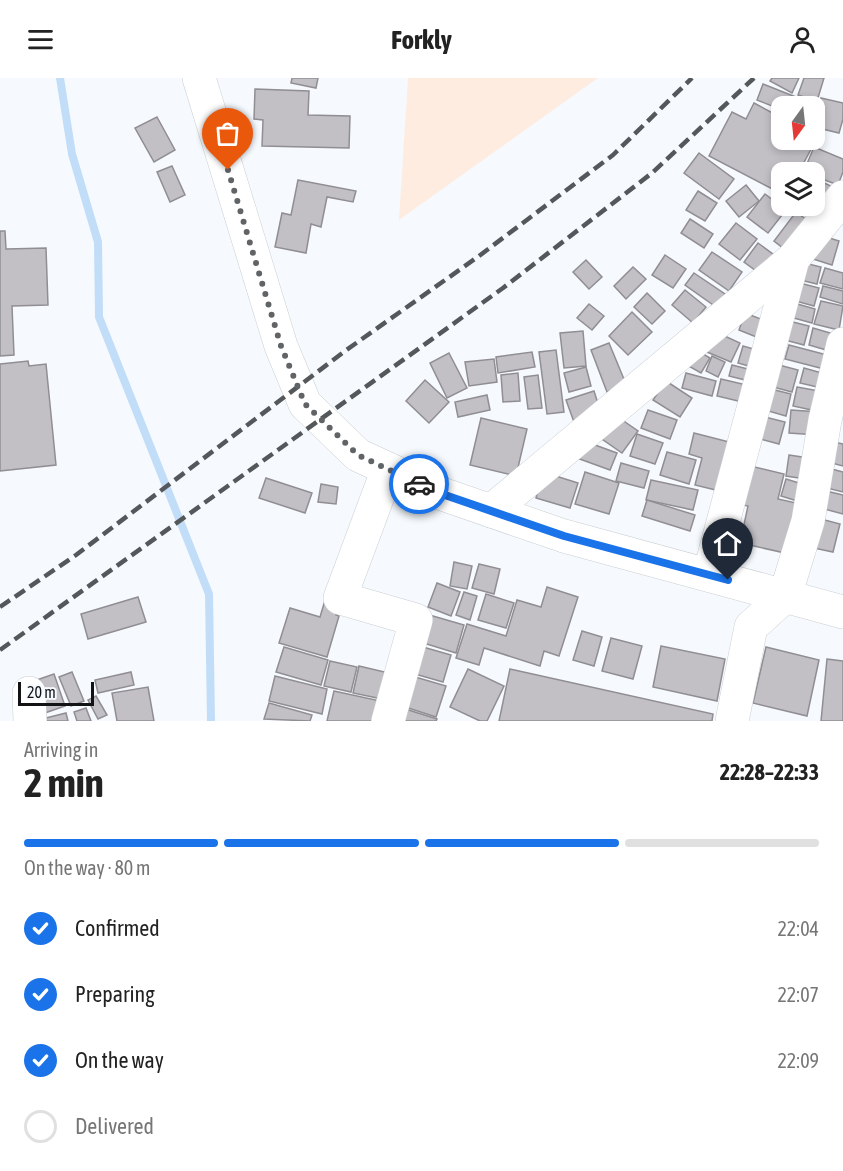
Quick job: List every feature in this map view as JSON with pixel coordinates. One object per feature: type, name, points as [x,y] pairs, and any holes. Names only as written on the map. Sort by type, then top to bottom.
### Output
[{"type":"street","points":[[199,78],[281,346],[305,404],[358,455],[442,494],[564,536],[843,612]]},
{"type":"street","points":[[491,511],[793,260],[843,197]]},
{"type":"street","points":[[709,575],[793,260]]},
{"type":"street","points":[[732,721],[751,627],[785,596],[808,521],[825,420],[843,344]]},
{"type":"street","points":[[388,469],[340,598],[416,620],[388,721]]},
{"type":"shaded area","points":[[408,78],[598,78],[399,220]]},
{"type":"building","points":[[292,78],[318,78],[316,88],[291,83]]},
{"type":"building","points":[[772,78],[799,78],[792,93],[770,81]]},
{"type":"building","points":[[804,78],[824,78],[819,96],[798,95]]},
{"type":"building","points":[[763,84],[793,96],[771,96],[771,106],[757,100]]},
{"type":"building","points":[[255,89],[309,91],[308,115],[350,116],[349,148],[262,146],[263,120],[254,119]]},
{"type":"building","points":[[825,99],[843,103],[843,119],[839,133],[825,130]]},
{"type":"building","points":[[754,103],[771,112],[771,150],[811,150],[804,162],[771,162],[771,188],[709,156],[732,112],[746,119]]},
{"type":"building","points":[[157,117],[175,150],[154,162],[135,128]]},
{"type":"building","points":[[813,150],[821,150],[843,159],[843,172],[838,185],[825,180],[825,162],[808,162]]},
{"type":"building","points":[[699,153],[734,179],[719,199],[684,173]]},
{"type":"building","points":[[172,166],[185,195],[170,202],[157,172]]},
{"type":"building","points":[[298,180],[356,191],[353,202],[327,197],[321,227],[311,224],[306,253],[275,247],[282,213],[291,215]]},
{"type":"building","points":[[825,183],[835,188],[825,207]]},
{"type":"building","points":[[746,185],[759,201],[739,217],[726,201]]},
{"type":"building","points":[[698,191],[717,203],[705,221],[686,210]]},
{"type":"building","points":[[765,194],[771,199],[771,216],[781,216],[768,233],[747,217]]},
{"type":"building","points":[[793,216],[801,216],[811,223],[788,252],[774,241]]},
{"type":"building","points":[[690,219],[713,234],[704,248],[681,233]]},
{"type":"building","points":[[736,223],[757,239],[740,260],[719,244]]},
{"type":"building","points":[[0,231],[5,231],[6,249],[46,248],[48,305],[12,306],[14,355],[0,356]]},
{"type":"building","points":[[820,235],[839,241],[832,265],[813,259]]},
{"type":"building","points":[[758,243],[777,257],[763,276],[744,262]]},
{"type":"building","points":[[712,252],[742,272],[729,291],[699,270]]},
{"type":"building","points":[[665,255],[686,269],[673,288],[652,275]]},
{"type":"building","points":[[586,260],[602,277],[589,289],[573,272]]},
{"type":"building","points":[[800,262],[821,267],[817,284],[796,279]]},
{"type":"building","points":[[633,267],[646,279],[626,299],[614,286]]},
{"type":"building","points":[[825,268],[843,273],[843,289],[820,283]]},
{"type":"building","points":[[694,273],[725,294],[716,307],[685,285]]},
{"type":"building","points":[[796,282],[819,288],[814,306],[792,300]]},
{"type":"building","points":[[823,286],[843,291],[843,304],[820,297]]},
{"type":"building","points":[[685,290],[706,307],[693,323],[672,305]]},
{"type":"building","points":[[647,293],[665,311],[652,324],[634,307]]},
{"type":"building","points":[[821,301],[843,306],[839,330],[814,324]]},
{"type":"building","points":[[794,303],[815,309],[812,323],[790,317]]},
{"type":"building","points":[[589,304],[604,316],[592,330],[577,318]]},
{"type":"building","points":[[632,312],[652,332],[628,355],[609,336]]},
{"type":"building","points":[[745,313],[766,321],[759,338],[739,330]]},
{"type":"building","points":[[789,321],[809,326],[804,345],[785,340]]},
{"type":"building","points":[[813,328],[837,335],[833,352],[809,345]]},
{"type":"building","points":[[583,331],[586,366],[564,368],[560,333]]},
{"type":"building","points":[[716,332],[740,343],[731,362],[707,352]]},
{"type":"building","points":[[609,343],[626,384],[607,392],[591,350]]},
{"type":"building","points":[[789,345],[831,356],[828,370],[785,359]]},
{"type":"building","points":[[743,346],[764,352],[759,369],[738,363]]},
{"type":"building","points":[[693,348],[710,358],[701,373],[685,364]]},
{"type":"building","points":[[556,350],[564,412],[547,414],[539,352]]},
{"type":"building","points":[[532,352],[535,367],[498,373],[496,357]]},
{"type":"building","points":[[449,353],[467,388],[447,398],[430,363]]},
{"type":"building","points":[[712,356],[725,362],[718,377],[706,371]]},
{"type":"building","points":[[494,359],[497,382],[469,386],[465,362]]},
{"type":"building","points":[[28,361],[29,366],[46,364],[56,465],[0,471],[0,364]]},
{"type":"building","points":[[732,365],[756,371],[753,382],[729,376]]},
{"type":"building","points":[[779,365],[798,370],[792,392],[773,387]]},
{"type":"building","points":[[586,367],[591,386],[569,392],[564,373]]},
{"type":"building","points":[[804,368],[829,375],[826,389],[800,383]]},
{"type":"building","points":[[518,373],[520,401],[503,402],[501,375]]},
{"type":"building","points":[[686,373],[716,381],[712,396],[682,388]]},
{"type":"building","points":[[538,375],[542,408],[528,409],[524,377]]},
{"type":"building","points":[[721,379],[755,387],[751,404],[717,396]]},
{"type":"building","points":[[425,380],[449,402],[429,423],[406,401]]},
{"type":"building","points":[[666,381],[692,398],[680,417],[653,400]]},
{"type":"building","points":[[797,387],[825,392],[821,412],[793,406]]},
{"type":"building","points":[[771,389],[791,394],[786,416],[765,410]]},
{"type":"building","points":[[594,391],[601,413],[574,422],[566,400]]},
{"type":"building","points":[[487,395],[490,410],[458,417],[455,402]]},
{"type":"building","points":[[648,410],[677,420],[670,439],[641,428]]},
{"type":"building","points":[[791,410],[820,412],[818,435],[789,433]]},
{"type":"building","points":[[615,415],[638,431],[622,453],[599,437]]},
{"type":"building","points":[[765,417],[785,422],[779,444],[760,439]]},
{"type":"building","points":[[481,418],[527,429],[516,476],[470,465]]},
{"type":"building","points":[[694,433],[737,444],[724,492],[695,485],[702,458],[689,454]]},
{"type":"building","points":[[637,434],[663,443],[655,464],[630,456]]},
{"type":"building","points":[[584,441],[617,453],[610,470],[577,458]]},
{"type":"building","points":[[830,441],[843,444],[843,466],[824,461]]},
{"type":"building","points":[[667,452],[696,460],[689,484],[660,475]]},
{"type":"building","points":[[789,455],[815,459],[812,480],[786,476]]},
{"type":"building","points":[[621,463],[649,471],[644,488],[616,481]]},
{"type":"building","points":[[742,464],[784,474],[778,499],[805,505],[794,555],[740,543],[748,506],[733,503]]},
{"type":"building","points":[[828,468],[843,472],[843,492],[823,487]]},
{"type":"building","points":[[543,472],[578,483],[570,508],[536,498]]},
{"type":"building","points":[[585,472],[619,483],[609,514],[575,504]]},
{"type":"building","points":[[266,478],[312,493],[305,513],[259,498]]},
{"type":"building","points":[[786,479],[812,487],[807,504],[781,496]]},
{"type":"building","points":[[651,480],[698,490],[693,510],[646,500]]},
{"type":"building","points":[[321,484],[338,487],[336,504],[318,502]]},
{"type":"building","points":[[822,490],[843,495],[843,514],[817,507]]},
{"type":"building","points":[[647,500],[695,515],[690,531],[642,516]]},
{"type":"building","points":[[817,518],[840,524],[833,552],[809,547]]},
{"type":"building","points":[[454,562],[472,566],[467,589],[450,586]]},
{"type":"building","points":[[479,564],[500,569],[494,594],[472,588]]},
{"type":"building","points":[[437,583],[460,592],[451,616],[428,607]]},
{"type":"building","points":[[547,587],[578,597],[559,656],[544,651],[540,666],[484,648],[479,665],[456,658],[467,624],[506,636],[517,600],[541,607]]},
{"type":"building","points":[[464,592],[477,596],[470,620],[456,615]]},
{"type":"building","points":[[486,594],[514,603],[506,628],[478,620]]},
{"type":"building","points":[[138,597],[146,622],[88,639],[81,614]]},
{"type":"building","points":[[326,597],[340,601],[336,615],[339,616],[327,657],[279,643],[290,608],[320,617]]},
{"type":"building","points":[[426,614],[464,625],[456,653],[417,641]]},
{"type":"building","points":[[582,631],[602,637],[594,666],[573,660]]},
{"type":"building","points":[[611,638],[642,646],[633,679],[602,671]]},
{"type":"building","points":[[416,645],[451,655],[443,682],[408,672]]},
{"type":"building","points":[[661,646],[725,659],[717,701],[653,687]]},
{"type":"building","points":[[284,647],[328,660],[321,685],[276,672]]},
{"type":"building","points":[[766,647],[819,660],[807,716],[753,703]]},
{"type":"building","points":[[827,659],[843,661],[843,721],[821,721]]},
{"type":"building","points":[[330,661],[357,667],[351,692],[324,686]]},
{"type":"building","points":[[359,666],[393,674],[387,700],[353,693]]},
{"type":"building","points":[[468,669],[504,686],[487,721],[480,721],[450,707]]},
{"type":"building","points":[[510,669],[713,714],[712,721],[499,721]]},
{"type":"building","points":[[72,672],[84,701],[71,706],[59,677]]},
{"type":"building","points":[[131,672],[134,685],[98,693],[95,680]]},
{"type":"building","points":[[54,674],[65,706],[42,714],[31,682]]},
{"type":"building","points":[[405,674],[446,686],[436,717],[396,704]]},
{"type":"building","points":[[275,676],[327,689],[322,714],[269,701]]},
{"type":"building","points":[[148,687],[154,721],[117,721],[112,693]]},
{"type":"building","points":[[334,691],[385,702],[381,721],[327,721]]},
{"type":"building","points":[[96,696],[107,715],[98,719],[88,700]]},
{"type":"building","points":[[269,703],[312,715],[310,721],[264,719]]},
{"type":"building","points":[[399,707],[437,719],[436,721],[395,721]]},
{"type":"building","points":[[86,708],[91,721],[77,721],[74,712]]},
{"type":"building","points":[[66,713],[68,721],[34,721]]},
{"type":"waterway","points":[[60,78],[72,154],[98,242],[99,317],[209,594],[211,721]]},
{"type":"railway","points":[[0,607],[76,555],[345,351],[479,256],[613,155],[692,78]]},
{"type":"railway","points":[[0,650],[503,288],[652,173],[754,78]]},
{"type":"way so far","points":[[228,170],[281,346],[305,404],[358,455],[419,484]]},
{"type":"route","points":[[419,484],[564,536],[728,580]]}]
